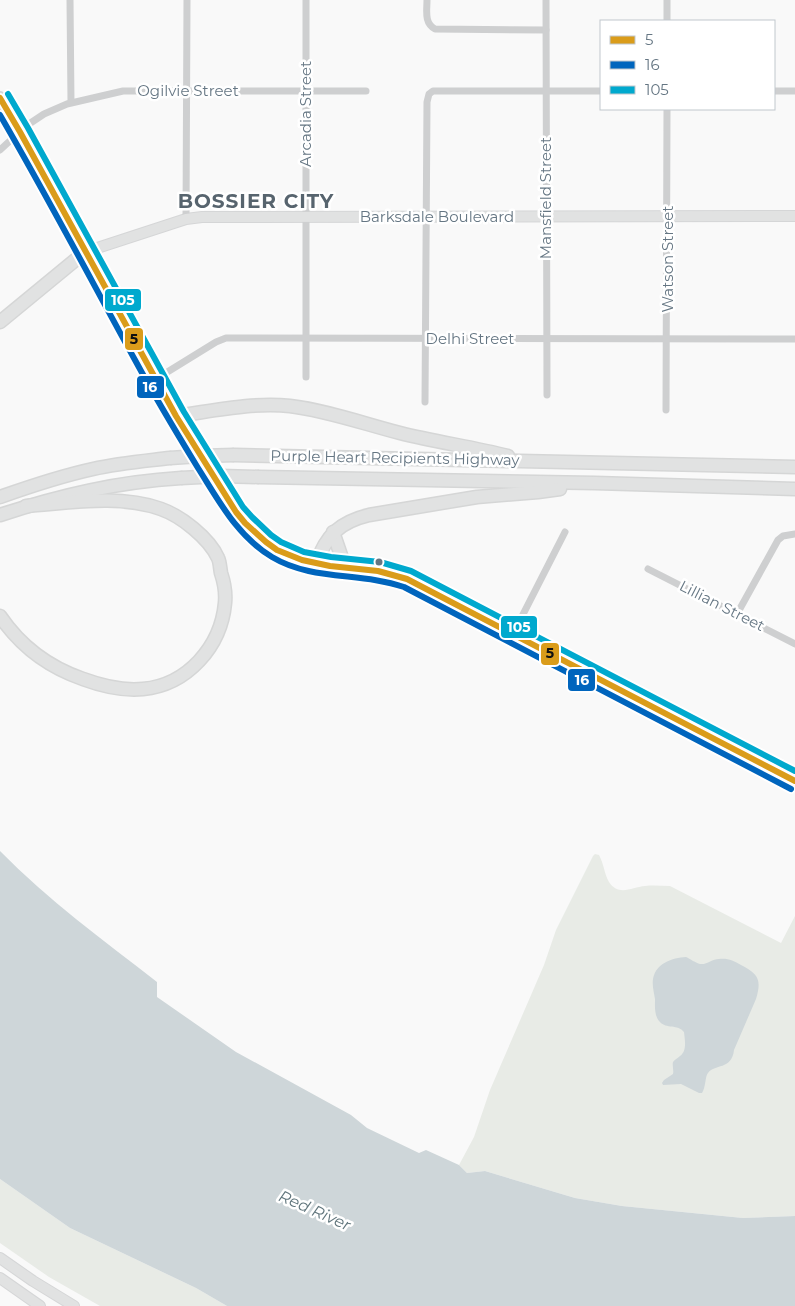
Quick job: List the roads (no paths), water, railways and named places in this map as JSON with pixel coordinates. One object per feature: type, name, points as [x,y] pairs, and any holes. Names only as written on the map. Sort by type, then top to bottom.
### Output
[{"type":"highway","points":[[0,322],[85,252]]},
{"type":"highway","points":[[176,416],[260,406],[289,406],[316,411],[433,441],[530,461]]},
{"type":"highway","name":"Purple Heart Recipients Highway","points":[[0,497],[56,478],[94,469],[130,462],[200,456],[234,455],[795,467]]},
{"type":"highway","points":[[712,466],[795,459]]},
{"type":"highway","name":"Purple Heart Recipients Highway","points":[[0,515],[56,497],[102,487],[144,481],[220,476],[795,489]]},
{"type":"highway","points":[[316,564],[322,548],[333,532],[357,518],[477,497],[538,492],[595,483]]},
{"type":"highway","points":[[0,616],[24,645],[45,662],[93,683],[122,689],[144,689],[166,684],[185,674],[200,661],[214,640],[221,623],[225,602],[224,582],[218,558],[204,539],[188,523],[162,509],[136,503],[95,501],[26,506]]},
{"type":"highway","points":[[333,532],[344,567]]},
{"type":"main road","points":[[0,98],[176,416],[236,512],[251,531],[284,554],[300,560],[316,564],[371,569],[400,576],[795,781]]},
{"type":"main road","name":"Barksdale Boulevard","points":[[85,252],[186,219],[202,217],[795,216]]},
{"type":"main road","points":[[0,1258],[74,1306]]},
{"type":"main road","points":[[0,1278],[40,1306]]},
{"type":"street","points":[[70,0],[71,102]]},
{"type":"street","points":[[186,219],[187,0]]},
{"type":"street","name":"Arcadia Street","points":[[306,0],[306,377]]},
{"type":"street","points":[[427,0],[427,20],[434,29],[546,30]]},
{"type":"street","name":"Mansfield Street","points":[[546,0],[547,395]]},
{"type":"street","points":[[667,0],[667,20]]},
{"type":"street","name":"Ogilvie Street","points":[[0,150],[26,126],[44,114],[71,102],[123,91],[366,91]]},
{"type":"street","points":[[425,402],[427,102],[429,94],[433,91],[600,91]]},
{"type":"street","points":[[775,91],[795,91]]},
{"type":"street","name":"Watson Street","points":[[666,410],[668,110]]},
{"type":"street","name":"Delhi Street","points":[[156,378],[221,339],[795,338]]},
{"type":"street","points":[[513,634],[565,532]]},
{"type":"street","points":[[737,614],[778,540],[783,536],[795,534]]},
{"type":"street","name":"Lillian Street","points":[[648,568],[795,644]]},
{"type":"water","name":"Red River","points":[[0,851],[57,903],[157,982],[157,997],[236,1052],[351,1115],[367,1128],[419,1153],[426,1150],[459,1165],[467,1173],[485,1171],[575,1198],[622,1206],[743,1218],[795,1216],[795,1306],[227,1306],[196,1288],[70,1228],[0,1179]]},
{"type":"water","points":[[686,957],[700,964],[716,959],[731,960],[755,974],[759,987],[733,1056],[726,1064],[714,1068],[708,1073],[702,1093],[681,1084],[663,1085],[662,1083],[673,1074],[673,1062],[684,1051],[685,1039],[684,1032],[675,1027],[665,1025],[658,1020],[655,1011],[653,979],[657,969],[665,962]]},
{"type":"district","name":"BOSSIER CITY","points":[[256,201]]}]
